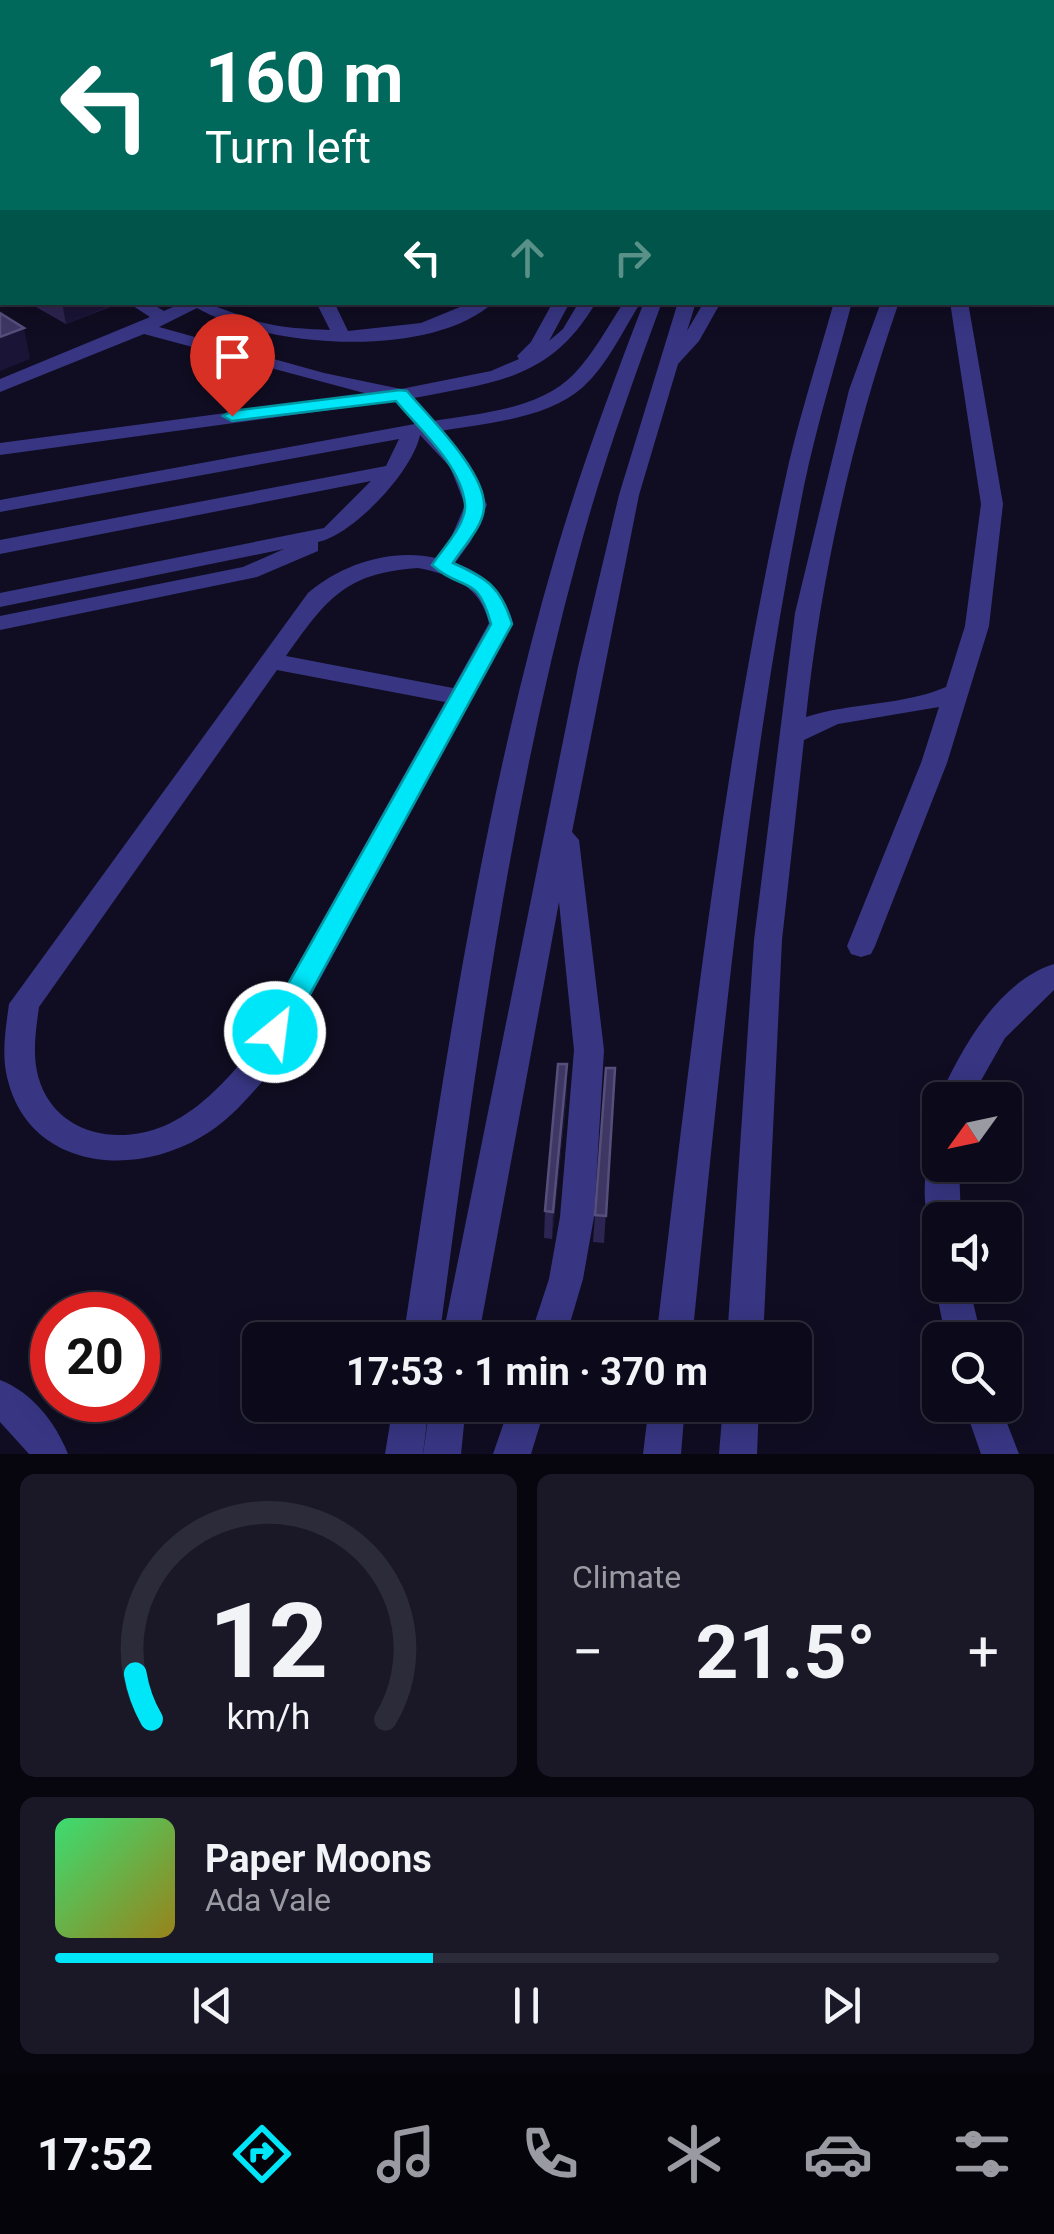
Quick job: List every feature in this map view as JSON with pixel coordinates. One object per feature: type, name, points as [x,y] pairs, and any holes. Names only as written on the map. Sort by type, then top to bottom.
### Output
[{"type":"street","points":[[140,305],[164,318]]},
{"type":"street","points":[[0,386],[193,305]]},
{"type":"street","points":[[203,305],[270,330],[342,337],[424,327],[479,305]]},
{"type":"street","points":[[326,305],[342,337]]},
{"type":"street","points":[[511,370],[538,345],[560,305]]},
{"type":"street","points":[[0,448],[400,395],[511,370],[547,354],[570,332],[586,305]]},
{"type":"street","points":[[0,506],[523,407],[571,388],[630,305]]},
{"type":"street","points":[[423,1322],[483,931],[558,588],[613,402],[652,305]]},
{"type":"street","points":[[464,1322],[629,495],[685,305]]},
{"type":"street","points":[[664,367],[693,337],[711,305]]},
{"type":"street","points":[[676,1322],[755,696],[795,481],[842,305]]},
{"type":"street","points":[[746,1322],[768,940],[806,613],[850,421],[889,305]]},
{"type":"street","points":[[861,946],[960,690],[977,626],[992,504],[959,305]]},
{"type":"street","points":[[144,328],[321,378],[400,395],[420,429],[460,466],[476,505],[466,531],[442,565]]},
{"type":"street","points":[[0,623],[249,572],[331,533],[393,470],[420,429]]},
{"type":"street","points":[[0,547],[393,470]]},
{"type":"street","points":[[0,600],[331,533]]},
{"type":"street","points":[[393,562],[442,565],[482,583],[494,596],[501,624],[257,1066],[235,1093],[190,1129],[160,1142],[128,1148],[61,1140],[36,1128],[6,1091],[2,1048],[11,1025],[271,661],[316,598],[348,574],[393,562]]},
{"type":"street","points":[[271,661],[460,697]]},
{"type":"street","points":[[794,735],[843,713],[923,704],[960,690]]},
{"type":"street","points":[[553,1322],[577,1218],[589,1050],[563,811]]},
{"type":"street","points":[[964,1082],[988,1038],[1015,1006],[1054,975]]},
{"type":"street","points":[[0,1398],[37,1431],[49,1454]]},
{"type":"street","points":[[404,1454],[409,1422]]},
{"type":"street","points":[[442,1454],[446,1422]]},
{"type":"street","points":[[512,1454],[522,1422]]},
{"type":"street","points":[[662,1454],[666,1422]]},
{"type":"street","points":[[738,1454],[740,1422]]},
{"type":"street","points":[[988,1422],[1000,1454]]},
{"type":"street","points":[[991,1422],[1008,1454]]},
{"type":"building","points":[[0,313],[24,328],[0,337]]},
{"type":"building","points":[[558,1064],[567,1064],[553,1212],[545,1211]]},
{"type":"building","points":[[606,1068],[615,1068],[606,1216],[595,1215]]},
{"type":"route","points":[[232,416],[400,395],[460,466],[476,505],[471,522],[442,565],[482,583],[494,596],[501,624],[275,1032]]}]
